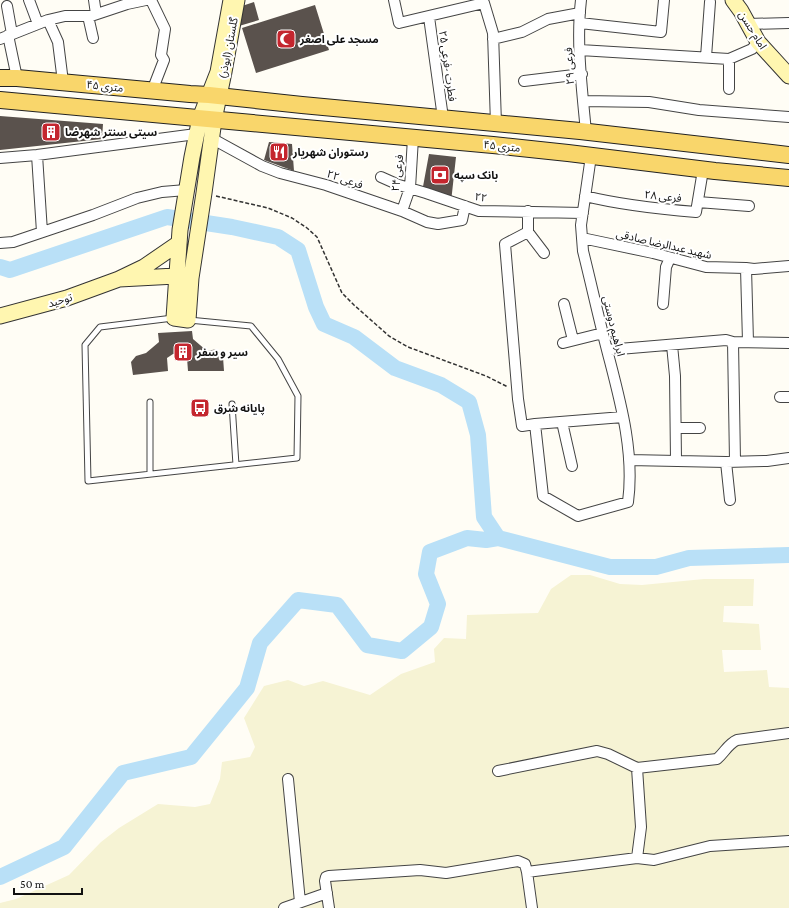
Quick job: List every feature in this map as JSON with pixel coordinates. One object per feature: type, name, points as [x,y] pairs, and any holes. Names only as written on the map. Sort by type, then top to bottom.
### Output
[{"type":"main road","name":"۴۵ متری","points":[[0,78],[63,82],[525,126],[789,155]]},
{"type":"main road","name":"۴۵ متری","points":[[0,100],[493,145],[703,170],[789,178]]},
{"type":"main road","points":[[493,145],[497,142],[499,136],[499,130],[496,124]]},
{"type":"main road","points":[[524,149],[518,138],[519,132],[525,126]]},
{"type":"street","points":[[29,0],[38,24]]},
{"type":"street","points":[[93,38],[92,15],[94,0]]},
{"type":"street","points":[[7,36],[48,20],[65,16],[92,15],[128,2],[146,0]]},
{"type":"street","points":[[151,0],[165,29],[161,55],[164,60],[152,91]]},
{"type":"street","name":"گلستان (ابوذر)","points":[[214,96],[231,0]]},
{"type":"street","name":"گلستان (ابوذر)","points":[[214,96],[237,0]]},
{"type":"street","points":[[394,0],[399,24],[484,3],[493,33],[496,124]]},
{"type":"street","name":"فرعی ۲۹","points":[[581,0],[580,50],[586,132]]},
{"type":"street","points":[[493,40],[522,32],[548,19],[580,18],[661,32],[664,0]]},
{"type":"street","name":"امام حسن","points":[[734,0],[758,42],[789,76]]},
{"type":"street","points":[[706,57],[710,2]]},
{"type":"street","points":[[7,6],[7,36],[17,78]]},
{"type":"street","name":"فطرت -فرعی ۲۵","points":[[429,17],[443,118]]},
{"type":"street","points":[[48,20],[58,42],[63,82]]},
{"type":"street","points":[[748,24],[789,22]]},
{"type":"street","points":[[580,50],[729,59],[752,49],[758,42]]},
{"type":"street","points":[[729,59],[730,89]]},
{"type":"street","points":[[524,82],[582,74]]},
{"type":"street","points":[[181,319],[184,277],[179,237],[183,209],[196,134],[207,119],[214,96]]},
{"type":"street","points":[[584,101],[649,102],[699,110],[789,117]]},
{"type":"street","points":[[184,277],[197,232],[204,193],[211,138],[207,119]]},
{"type":"street","points":[[0,158],[38,155],[196,134]]},
{"type":"street","name":"فرعی ۲۲","points":[[211,138],[262,166],[280,173],[326,184],[402,211],[427,222],[438,224],[462,220],[464,206]]},
{"type":"street","name":"فرعی ۲۴","points":[[402,211],[410,188],[413,138]]},
{"type":"street","points":[[38,155],[42,232]]},
{"type":"street","name":"ابراهیم دوستی","points":[[535,424],[543,496],[578,516],[628,502],[629,460],[623,417],[583,251],[581,225],[591,156]]},
{"type":"street","name":"فرعی ۲۸","points":[[585,196],[630,205],[696,212],[703,170]]},
{"type":"street","name":"۲۲","points":[[381,177],[400,185],[479,211],[583,213]]},
{"type":"street","points":[[0,243],[13,242],[137,198],[162,192],[186,190]]},
{"type":"street","points":[[698,202],[749,206]]},
{"type":"street","points":[[528,211],[528,232],[544,253]]},
{"type":"street","points":[[528,232],[505,244],[517,390],[522,426],[623,417]]},
{"type":"street","points":[[119,279],[144,267],[179,237]]},
{"type":"street","name":"شهید عبدالرضا صادقی","points":[[582,238],[706,267],[754,269],[789,266]]},
{"type":"street","points":[[663,304],[666,267],[670,258]]},
{"type":"street","points":[[746,268],[748,342]]},
{"type":"street","points":[[119,279],[184,277]]},
{"type":"street","name":"توحید","points":[[0,316],[67,298],[119,279]]},
{"type":"street","points":[[564,304],[568,341],[603,333]]},
{"type":"street","points":[[607,350],[726,340],[733,342],[789,342]]},
{"type":"street","points":[[730,500],[733,342]]},
{"type":"street","points":[[672,344],[675,376],[676,460]]},
{"type":"street","points":[[562,422],[572,466]]},
{"type":"street","points":[[676,428],[700,428]]},
{"type":"street","points":[[629,460],[730,462],[767,461],[789,458]]},
{"type":"street","points":[[498,770],[598,751],[608,754],[637,768],[717,759],[724,753],[730,743],[737,740],[789,733]]},
{"type":"street","points":[[637,768],[641,828],[637,858]]},
{"type":"street","points":[[288,780],[300,902]]},
{"type":"street","points":[[527,872],[637,858],[654,860],[710,846],[789,841]]},
{"type":"street","points":[[329,908],[325,880],[326,877],[329,876],[420,870],[446,873],[518,861],[525,864],[532,908]]},
{"type":"street","points":[[284,908],[327,892]]},
{"type":"lane","points":[[181,319],[252,326],[278,359],[298,396],[298,458],[236,465],[88,481],[85,346],[100,327],[181,319]]},
{"type":"lane","points":[[150,402],[150,474]]},
{"type":"lane","points":[[232,404],[236,465]]},
{"type":"path","points":[[204,193],[268,208],[292,218],[317,237],[342,294],[389,336],[408,347],[486,376],[517,390]]},
{"type":"shaded area","points":[[571,575],[590,575],[620,584],[642,585],[704,579],[754,579],[753,606],[724,606],[723,622],[759,624],[761,650],[722,650],[724,672],[767,670],[769,687],[789,688],[789,908],[0,908],[0,903],[16,899],[69,875],[101,842],[119,828],[158,804],[195,807],[210,804],[220,779],[222,762],[250,757],[255,747],[244,718],[264,686],[288,680],[304,686],[323,681],[370,695],[401,674],[435,662],[434,649],[444,638],[466,639],[467,615],[538,613],[551,589]]},
{"type":"building","points":[[254,2],[259,20],[239,26],[242,6]]},
{"type":"building","name":"مسجد علی اصغر","points":[[315,5],[329,50],[256,73],[242,28]]},
{"type":"building","name":"سیتی سنتر شهرضا","points":[[0,116],[103,124],[102,139],[0,150]]},
{"type":"building","name":"رستوران شهریار","points":[[269,142],[292,144],[294,171],[264,160]]},
{"type":"building","name":"بانک سپه","points":[[429,154],[456,157],[451,202],[422,192]]},
{"type":"building","name":"سیر و سفر","points":[[192,331],[193,339],[207,351],[217,349],[223,357],[224,371],[188,371],[187,358],[183,353],[173,354],[167,358],[168,371],[133,375],[131,362],[136,356],[146,353],[159,342],[158,333]]},
{"type":"waterway","points":[[0,267],[10,270],[167,217],[232,227],[278,237],[298,250],[316,307],[324,324],[354,337],[395,368],[441,385],[469,402],[478,435],[484,517],[498,538],[610,567],[656,567],[689,558],[789,555]]},
{"type":"waterway","points":[[0,877],[64,847],[123,773],[191,757],[247,688],[260,643],[298,600],[337,605],[367,645],[402,651],[431,627],[438,604],[426,574],[430,552],[467,538],[486,540],[498,538]]},
{"type":"place","name":"مسجد علی اصغر","points":[[286,39]]},
{"type":"place","name":"سیتی سنتر شهرضا","points":[[51,132]]},
{"type":"place","name":"رستوران شهریار","points":[[279,152]]},
{"type":"place","name":"بانک سپه","points":[[440,175]]},
{"type":"place","name":"سیر و سفر","points":[[183,352]]},
{"type":"place","name":"پایانه شرق","points":[[200,408]]}]
